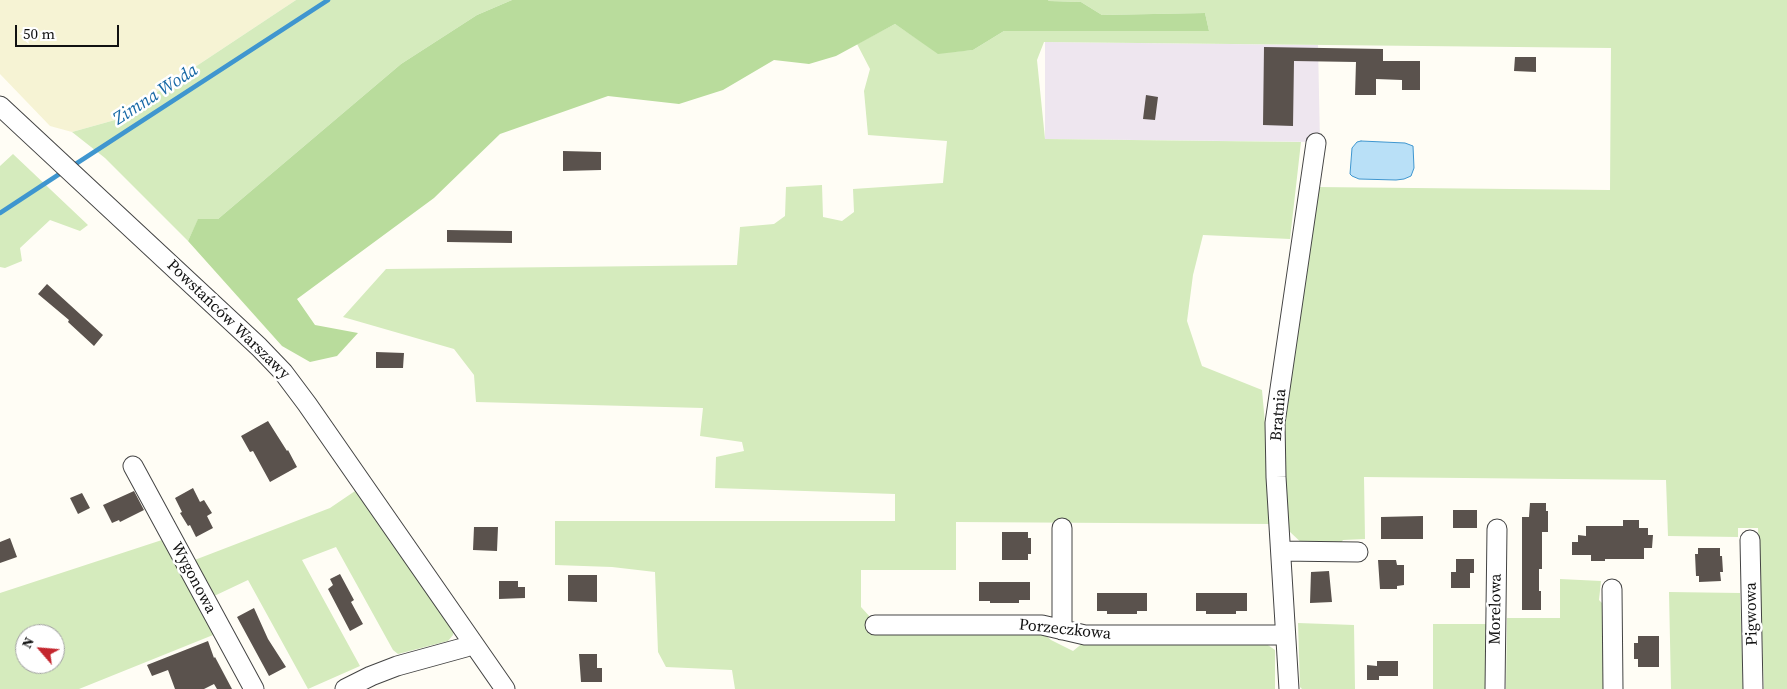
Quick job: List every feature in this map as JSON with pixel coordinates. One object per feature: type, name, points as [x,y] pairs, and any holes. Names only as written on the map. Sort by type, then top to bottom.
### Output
[{"type":"street","name":"Powstańców Warszawy","points":[[0,106],[259,347],[283,372],[505,689]]},
{"type":"street","name":"Bratnia","points":[[1288,689],[1276,477],[1276,423],[1316,143]]},
{"type":"street","name":"Wygonowa","points":[[133,466],[254,689]]},
{"type":"street","points":[[1062,528],[1062,630]]},
{"type":"street","name":"Morelowa","points":[[1495,689],[1497,529]]},
{"type":"street","name":"Pigwowa","points":[[1750,540],[1754,689]]},
{"type":"street","points":[[1281,551],[1358,552]]},
{"type":"street","points":[[1612,589],[1613,689]]},
{"type":"street","name":"Porzeczkowa","points":[[874,625],[1042,625],[1085,635],[1285,634]]},
{"type":"street","points":[[345,689],[397,666],[466,647],[474,643]]},
{"type":"shaded area","points":[[0,0],[296,0],[115,120],[72,132],[50,126],[0,74]]},
{"type":"shaded area","points":[[1045,42],[1318,45],[1320,142],[1045,139]]},
{"type":"green space","points":[[296,0],[512,0],[477,15],[401,64],[218,219],[198,220],[188,241],[105,158],[72,132],[115,120]]},
{"type":"green space","points":[[512,0],[1048,0],[1081,2],[1102,15],[1205,13],[1209,31],[1004,31],[973,50],[938,54],[895,24],[836,56],[809,64],[774,60],[723,90],[679,104],[608,96],[500,134],[434,198],[297,299],[315,325],[358,333],[337,356],[310,362],[282,346],[188,241],[198,219],[218,219],[401,64],[477,15]]},
{"type":"green space","points":[[1048,0],[1787,0],[1787,689],[1764,689],[1758,528],[1738,528],[1738,537],[1668,536],[1666,480],[1364,477],[1365,539],[1343,540],[1338,547],[1306,547],[1289,531],[1283,485],[1284,418],[1316,187],[1610,190],[1611,48],[1044,42],[1037,60],[1045,139],[1301,142],[1290,239],[1203,235],[1193,275],[1187,321],[1202,366],[1262,390],[1274,524],[956,522],[956,570],[861,570],[861,607],[871,618],[1040,630],[1051,640],[1073,651],[1084,642],[1262,641],[1275,650],[1275,689],[735,689],[732,670],[666,667],[658,652],[655,572],[612,567],[555,565],[555,521],[895,521],[895,494],[715,488],[716,457],[744,451],[742,442],[700,436],[703,408],[476,402],[474,375],[454,349],[343,317],[386,269],[737,265],[740,227],[774,224],[785,216],[786,187],[822,185],[823,217],[842,221],[854,212],[853,189],[943,183],[947,141],[868,135],[864,91],[870,69],[857,44],[895,24],[938,53],[973,50],[1004,31],[1209,31],[1205,13],[1102,15],[1081,2]]},
{"type":"green space","points":[[13,154],[88,225],[80,231],[50,220],[20,248],[22,261],[5,268],[0,267],[0,166]]},
{"type":"green space","points":[[358,489],[454,630],[453,635],[448,641],[398,654],[393,650],[336,547],[302,560],[360,666],[308,689],[248,580],[212,597],[192,561],[330,508]]},
{"type":"green space","points":[[165,539],[218,633],[79,689],[0,689],[0,593]]},
{"type":"green space","points":[[1560,579],[1601,581],[1599,600],[1606,607],[1606,689],[1506,689],[1507,618],[1560,618]]},
{"type":"green space","points":[[1669,592],[1740,593],[1743,689],[1671,689]]},
{"type":"green space","points":[[1298,623],[1354,625],[1355,689],[1302,689],[1300,687]]},
{"type":"green space","points":[[1433,624],[1486,624],[1485,689],[1433,689]]},
{"type":"water","points":[[1357,142],[1405,143],[1413,146],[1414,168],[1411,176],[1396,180],[1359,179],[1352,176],[1350,174],[1352,148]]},
{"type":"building","points":[[1264,47],[1383,49],[1383,61],[1420,61],[1420,90],[1402,90],[1402,80],[1376,79],[1376,95],[1355,95],[1356,62],[1294,61],[1293,126],[1263,125]]},
{"type":"building","points":[[1515,57],[1536,57],[1536,72],[1514,71]]},
{"type":"building","points":[[1146,95],[1158,97],[1155,120],[1143,119]]},
{"type":"building","points":[[563,151],[601,152],[601,170],[563,171]]},
{"type":"building","points":[[447,230],[512,231],[512,243],[447,242]]},
{"type":"building","points":[[47,284],[103,335],[94,346],[68,322],[69,320],[38,294]]},
{"type":"building","points":[[376,352],[404,353],[403,368],[376,368]]},
{"type":"building","points":[[268,421],[297,467],[270,482],[253,451],[250,452],[241,436]]},
{"type":"building","points":[[193,488],[200,502],[204,500],[212,513],[207,516],[213,528],[196,537],[190,525],[188,526],[180,513],[182,512],[175,498]]},
{"type":"building","points":[[134,491],[144,510],[120,522],[119,520],[112,523],[103,505]]},
{"type":"building","points":[[82,493],[90,508],[78,514],[70,498]]},
{"type":"building","points":[[1530,503],[1546,503],[1546,511],[1548,511],[1548,532],[1542,532],[1542,569],[1539,569],[1541,610],[1522,610],[1522,517],[1529,517]]},
{"type":"building","points":[[1453,510],[1477,510],[1477,528],[1453,528]]},
{"type":"building","points":[[1423,516],[1423,539],[1381,539],[1381,517]]},
{"type":"building","points":[[1623,520],[1639,520],[1639,528],[1648,528],[1648,535],[1653,535],[1652,548],[1644,548],[1644,559],[1591,561],[1591,555],[1572,555],[1572,542],[1578,542],[1578,535],[1586,536],[1586,526],[1623,526]]},
{"type":"building","points":[[474,527],[498,527],[497,551],[473,550]]},
{"type":"building","points":[[1002,532],[1028,532],[1028,538],[1031,538],[1031,554],[1028,554],[1028,560],[1002,560]]},
{"type":"building","points":[[10,538],[17,557],[0,563],[0,542]]},
{"type":"building","points":[[1698,548],[1720,548],[1723,572],[1720,572],[1721,581],[1699,582],[1699,576],[1696,576],[1695,554],[1698,554]]},
{"type":"building","points":[[1456,559],[1474,559],[1474,573],[1470,573],[1470,588],[1451,588],[1451,572],[1456,572]]},
{"type":"building","points":[[1378,560],[1396,560],[1397,565],[1404,565],[1404,585],[1397,586],[1397,589],[1380,589]]},
{"type":"building","points":[[1329,571],[1332,602],[1310,603],[1311,572]]},
{"type":"building","points":[[340,574],[354,600],[351,602],[363,624],[350,631],[328,589],[333,585],[330,579]]},
{"type":"building","points":[[568,575],[597,575],[597,602],[568,601]]},
{"type":"building","points":[[499,581],[518,581],[518,587],[525,587],[525,598],[499,599]]},
{"type":"building","points":[[979,582],[1030,582],[1030,600],[1019,600],[1019,603],[979,601]]},
{"type":"building","points":[[1097,593],[1147,593],[1147,611],[1137,611],[1137,614],[1107,614],[1107,611],[1097,611]]},
{"type":"building","points":[[1196,593],[1247,593],[1247,611],[1236,611],[1236,614],[1206,614],[1206,611],[1196,611]]},
{"type":"building","points":[[254,608],[268,639],[286,667],[269,676],[237,617]]},
{"type":"building","points":[[1638,636],[1659,636],[1659,667],[1638,667],[1638,659],[1634,659],[1634,643],[1638,643]]},
{"type":"building","points":[[208,641],[214,658],[232,689],[217,689],[214,684],[204,689],[175,689],[168,670],[152,676],[147,665]]},
{"type":"building","points":[[579,654],[597,654],[597,668],[602,668],[602,682],[581,682]]},
{"type":"building","points":[[1377,661],[1398,661],[1398,676],[1379,676],[1379,680],[1367,680],[1367,665],[1377,666]]},
{"type":"waterway","name":"Zimna Woda","points":[[71,167],[328,0]]},
{"type":"waterway","name":"Zimna Woda","points":[[0,213],[64,171]]}]
